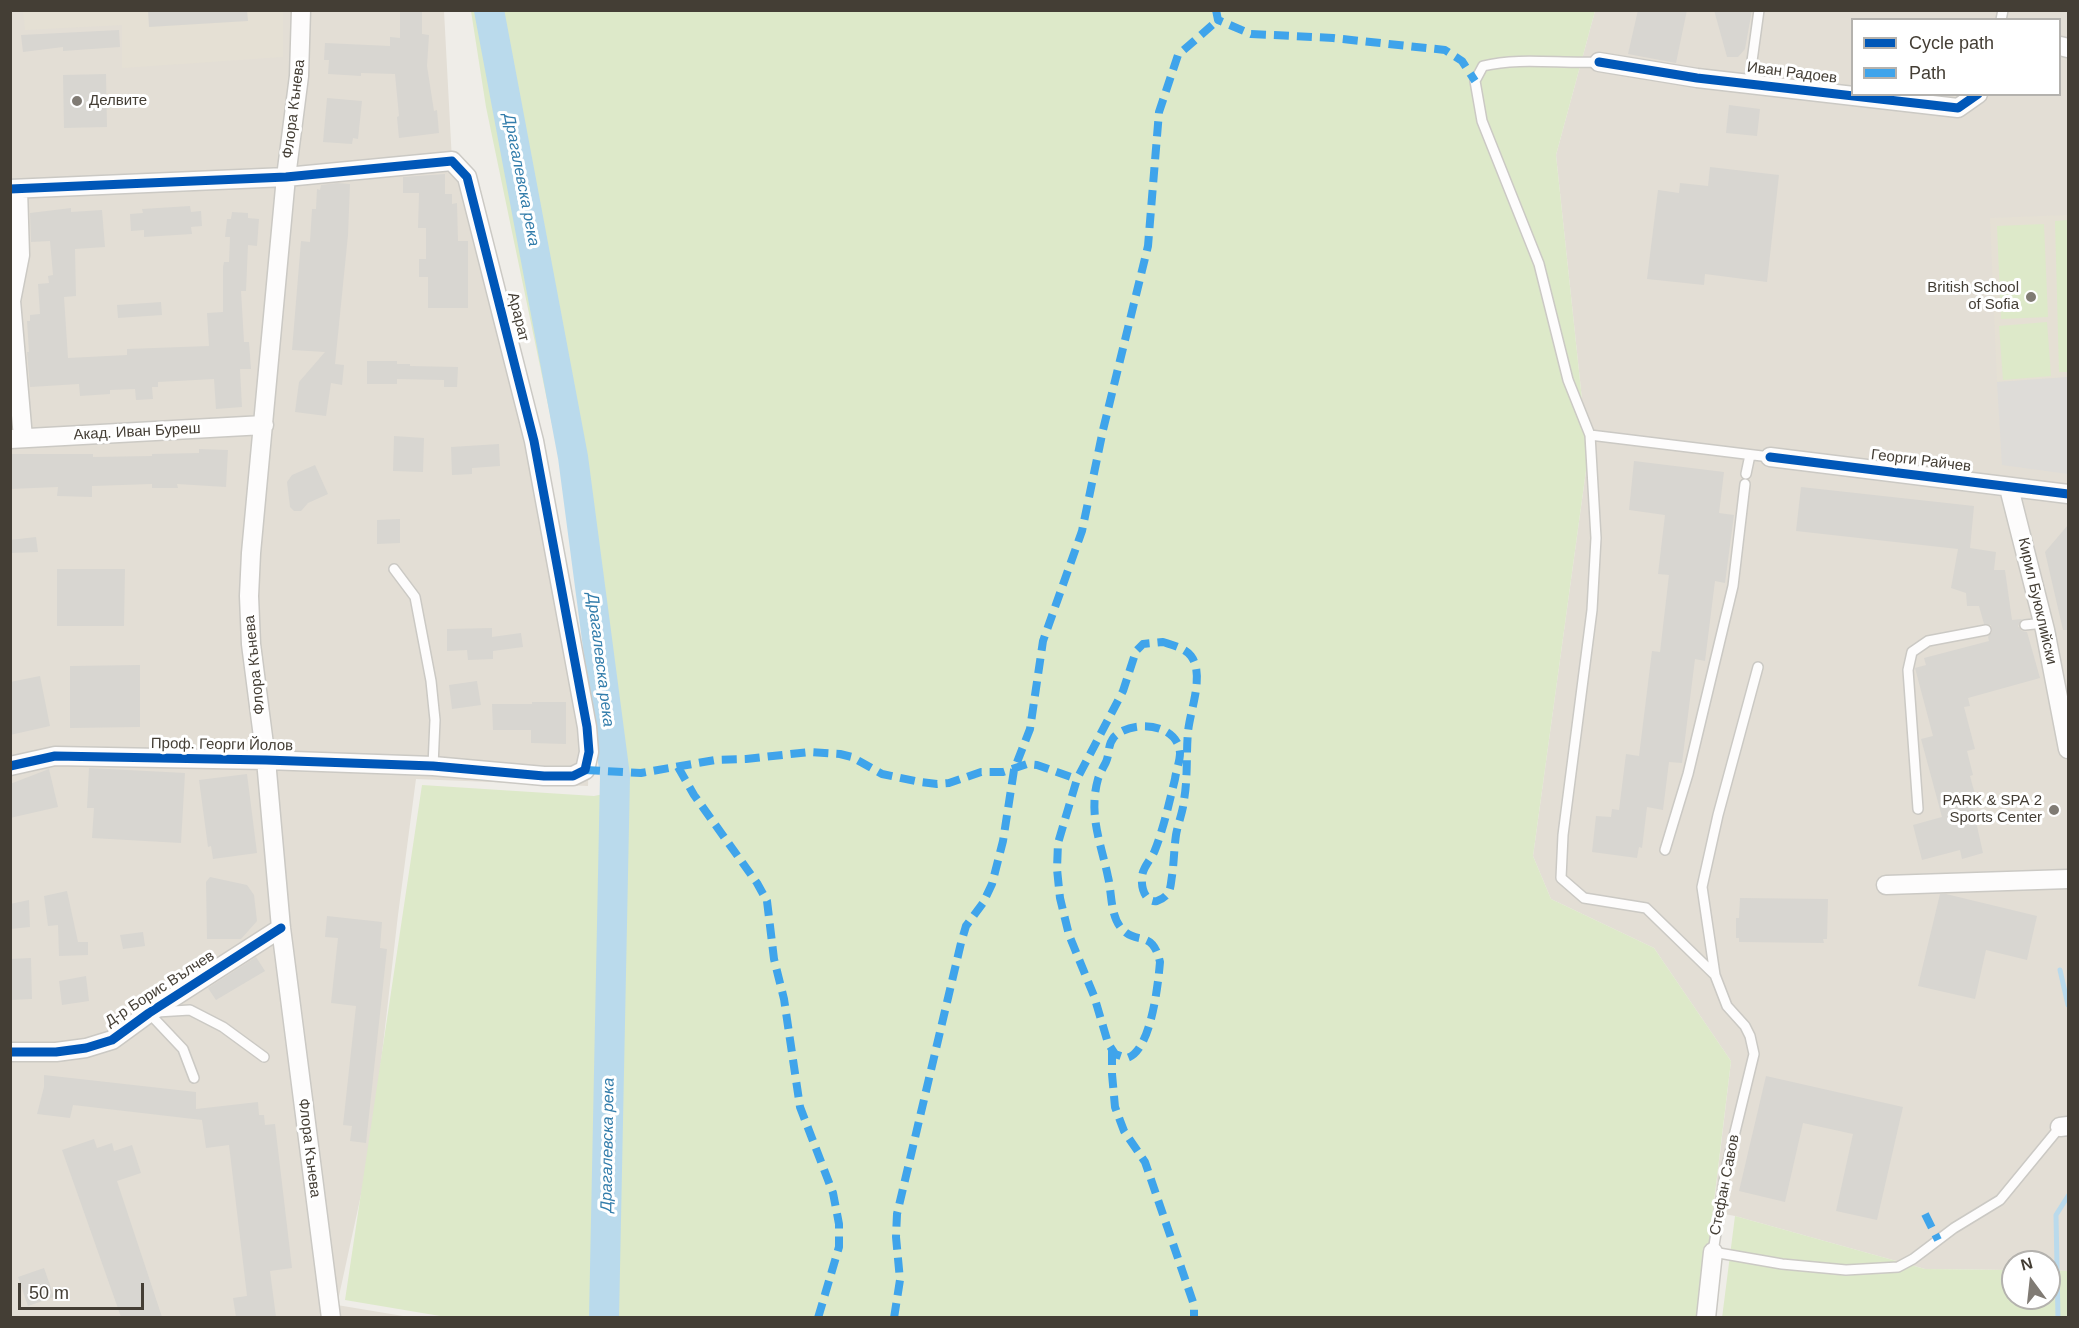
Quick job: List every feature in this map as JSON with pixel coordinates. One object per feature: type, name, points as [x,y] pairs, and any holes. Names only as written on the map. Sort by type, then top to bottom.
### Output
[{"type":"street","name":"Флора Кънева","points":[[301,10],[299,76],[286,177],[249,596],[251,644],[266,760],[281,928],[331,1317]]},
{"type":"street","name":"Иван Радоев","points":[[1599,62],[1696,78],[1851,95]]},
{"type":"street","name":"Иван Радоев","points":[[1858,96],[1958,108],[1975,96]]},
{"type":"street","name":"Арарат","points":[[14,189],[286,177],[452,161],[467,177],[534,441],[587,727],[588,752],[585,770],[573,776],[544,776],[434,766]]},
{"type":"street","points":[[14,189],[20,255],[11,301],[17,439]]},
{"type":"street","name":"Акад. Иван Буреш","points":[[17,439],[264,425]]},
{"type":"street","name":"Георги Райчев","points":[[1770,458],[2068,494]]},
{"type":"street","name":"Кирил Буюклийски","points":[[2009,488],[2044,622],[2068,749]]},
{"type":"street","name":"Проф. Георги Йолов","points":[[10,766],[55,756],[434,766]]},
{"type":"street","points":[[1886,885],[2068,879]]},
{"type":"street","name":"Д-р Борис Вълчев","points":[[10,1052],[56,1052],[86,1048],[112,1040],[149,1013],[281,928]]},
{"type":"street","name":"Стефан Савов","points":[[1706,1317],[1713,1252]]},
{"type":"lane","points":[[1749,83],[1759,10]]},
{"type":"lane","points":[[1599,62],[1568,64],[1503,61],[1483,66],[1475,81],[1482,121],[1539,264],[1568,380],[1590,435],[1596,538],[1592,610],[1563,835],[1561,878],[1584,898],[1646,908],[1715,975]]},
{"type":"lane","points":[[1590,435],[1770,458]]},
{"type":"lane","points":[[1665,850],[1688,774],[1733,586],[1750,455]]},
{"type":"lane","points":[[394,569],[415,597],[431,681],[435,720],[434,766]]},
{"type":"lane","points":[[2025,625],[2044,622]]},
{"type":"lane","points":[[1918,809],[1908,670],[1912,652],[1928,641],[1986,630]]},
{"type":"lane","points":[[1715,975],[1702,887],[1718,815],[1758,667]]},
{"type":"lane","name":"Стефан Савов","points":[[1713,1252],[1726,1169],[1754,1054],[1750,1036],[1745,1026],[1727,1006],[1715,975]]},
{"type":"lane","points":[[149,1013],[190,1010],[223,1027],[264,1057]]},
{"type":"lane","points":[[149,1013],[183,1048],[194,1078]]},
{"type":"lane","points":[[1713,1252],[1782,1264],[1846,1270],[1898,1267],[1913,1259],[1954,1228],[2000,1200],[2064,1126]]},
{"type":"shaded area","points":[[10,11],[444,11],[452,161],[467,177],[534,441],[589,752],[588,786],[416,779],[371,1149],[337,1305],[409,1317],[11,1317]]},
{"type":"shaded area","points":[[23,11],[283,11],[283,57],[122,68],[122,25],[25,30]]},
{"type":"shaded area","points":[[1595,11],[2068,11],[2068,1271],[2061,1271],[2061,1250],[2001,1250],[2001,1270],[1925,1269],[1735,1216],[1713,1212],[1731,1061],[1654,948],[1551,899],[1533,856],[1588,456],[1556,155]]},
{"type":"shaded area","name":"British School of Sofia","points":[[2068,215],[2068,377],[1997,382],[1990,218]]},
{"type":"shaded area","points":[[2068,377],[2068,474],[2002,465],[1997,382]]},
{"type":"green space","points":[[471,11],[1595,11],[1556,155],[1588,456],[1533,856],[1551,899],[1654,948],[1731,1061],[1700,1317],[452,1318],[345,1300],[422,785],[594,796],[628,789],[486,107]]},
{"type":"green space","points":[[2068,220],[2068,372],[2059,372],[2055,221]]},
{"type":"green space","points":[[2044,224],[2048,317],[2001,319],[1997,226]]},
{"type":"green space","points":[[2047,322],[2051,376],[2003,380],[1999,326]]},
{"type":"green space","points":[[1735,1216],[1925,1269],[2001,1270],[2001,1310],[2061,1310],[2061,1271],[2068,1271],[2068,1317],[1722,1318]]},
{"type":"building","points":[[148,10],[247,10],[248,21],[149,27]]},
{"type":"building","points":[[400,10],[422,10],[422,34],[429,35],[427,66],[434,111],[437,110],[439,133],[399,138],[395,74],[361,73],[361,76],[328,74],[329,60],[324,60],[325,43],[390,46],[390,37],[400,38]]},
{"type":"building","points":[[1638,10],[1687,10],[1676,63],[1628,54]]},
{"type":"building","points":[[1714,10],[1752,10],[1745,49],[1738,57],[1727,57]]},
{"type":"building","points":[[119,30],[120,47],[63,51],[63,47],[23,52],[21,35]]},
{"type":"building","points":[[106,74],[107,127],[64,128],[63,75]]},
{"type":"building","points":[[327,98],[362,101],[358,139],[353,138],[352,144],[323,142]]},
{"type":"building","points":[[1729,105],[1760,109],[1757,136],[1726,133]]},
{"type":"building","points":[[1710,167],[1779,175],[1767,282],[1705,274],[1704,285],[1647,279],[1658,190],[1679,193],[1680,183],[1708,186]]},
{"type":"building","points":[[445,174],[445,194],[452,194],[452,204],[457,203],[458,241],[468,241],[468,308],[428,308],[428,277],[419,277],[419,259],[426,259],[426,228],[418,228],[419,193],[403,193],[403,177]]},
{"type":"building","points":[[350,184],[348,235],[335,364],[344,365],[342,385],[331,383],[326,416],[295,412],[299,382],[325,352],[292,350],[301,241],[310,242],[312,209],[316,209],[317,189],[320,190],[321,185]]},
{"type":"building","points":[[190,206],[191,212],[201,211],[202,226],[191,227],[192,234],[144,237],[144,230],[131,231],[130,214],[143,213],[142,209]]},
{"type":"building","points":[[71,208],[71,212],[102,210],[105,247],[75,249],[76,296],[64,297],[68,358],[127,355],[127,349],[209,346],[207,313],[223,312],[223,267],[224,262],[229,262],[230,237],[225,237],[227,219],[231,219],[232,212],[248,213],[248,218],[259,219],[257,246],[248,245],[246,291],[241,291],[244,342],[249,342],[251,369],[240,369],[242,407],[216,409],[214,379],[158,382],[158,387],[152,387],[153,399],[136,400],[135,389],[110,390],[110,394],[80,396],[79,384],[30,387],[27,321],[30,321],[30,315],[40,314],[38,284],[49,283],[48,276],[53,275],[50,241],[31,242],[30,213]]},
{"type":"building","points":[[161,302],[162,315],[118,318],[117,305]]},
{"type":"building","points":[[367,361],[397,361],[397,364],[410,364],[410,366],[458,367],[457,387],[444,387],[444,380],[397,379],[397,384],[367,384]]},
{"type":"building","points":[[394,436],[424,438],[423,472],[393,471]]},
{"type":"building","points":[[499,444],[500,466],[472,468],[472,474],[452,475],[451,447]]},
{"type":"building","points":[[199,449],[228,450],[226,487],[177,484],[178,488],[152,488],[152,484],[92,486],[92,497],[57,496],[58,487],[10,489],[10,454],[93,454],[93,457],[152,456],[152,454],[199,453]]},
{"type":"building","points":[[1634,461],[1724,472],[1719,513],[1734,515],[1725,583],[1715,581],[1705,661],[1695,659],[1682,763],[1669,762],[1663,810],[1647,807],[1642,848],[1639,847],[1637,858],[1592,852],[1596,816],[1611,817],[1612,809],[1619,810],[1626,754],[1639,756],[1652,651],[1660,652],[1669,575],[1658,574],[1665,515],[1629,510]]},
{"type":"building","points":[[315,465],[328,494],[308,503],[301,511],[294,511],[290,507],[287,482],[292,475]]},
{"type":"building","points":[[1801,487],[1974,506],[1970,548],[1996,552],[1994,570],[2005,570],[2012,620],[2022,619],[2018,626],[2022,631],[2027,632],[2040,678],[1968,698],[1970,706],[1964,707],[1975,749],[1967,751],[1976,798],[1971,799],[1983,853],[1962,859],[1960,850],[1922,860],[1913,825],[1942,817],[1921,739],[1933,736],[1915,668],[1926,665],[1924,658],[1989,641],[1988,637],[1992,632],[1991,625],[1984,624],[1979,606],[1967,606],[1966,593],[1951,588],[1958,549],[1796,531]]},
{"type":"building","points":[[400,519],[400,543],[377,544],[377,520]]},
{"type":"building","points":[[2068,525],[2068,630],[2063,630],[2045,552]]},
{"type":"building","points":[[36,537],[38,552],[10,553],[10,540]]},
{"type":"building","points":[[57,569],[125,569],[124,626],[57,626]]},
{"type":"building","points":[[492,628],[492,637],[521,633],[523,647],[493,651],[493,659],[468,660],[467,650],[447,651],[447,629]]},
{"type":"building","points":[[140,665],[140,727],[70,728],[70,666]]},
{"type":"building","points":[[40,676],[50,726],[10,735],[10,682]]},
{"type":"building","points":[[477,681],[481,705],[452,709],[449,685]]},
{"type":"building","points":[[532,702],[566,702],[566,744],[531,743],[531,730],[493,730],[492,704],[532,704]]},
{"type":"building","points":[[89,768],[185,773],[181,843],[92,838],[94,808],[87,808]]},
{"type":"building","points":[[49,769],[58,807],[10,818],[10,784]]},
{"type":"building","points":[[247,774],[257,853],[213,859],[211,846],[208,847],[199,780]]},
{"type":"building","points":[[210,877],[247,885],[254,895],[257,921],[241,939],[207,939],[206,882]]},
{"type":"building","points":[[67,891],[78,942],[88,942],[88,955],[59,956],[58,925],[48,926],[44,896]]},
{"type":"building","points":[[1940,894],[2037,916],[2027,960],[1986,950],[1975,999],[1918,986]]},
{"type":"building","points":[[1740,898],[1828,899],[1827,939],[1823,939],[1824,943],[1739,942],[1739,938],[1736,938],[1736,918],[1739,918]]},
{"type":"building","points":[[29,900],[30,927],[10,929],[10,904]]},
{"type":"building","points":[[327,916],[382,922],[380,948],[387,949],[366,1143],[350,1141],[352,1126],[343,1125],[356,1006],[331,1003],[338,938],[325,937]]},
{"type":"building","points":[[143,932],[145,946],[123,949],[120,935]]},
{"type":"building","points":[[256,957],[265,971],[216,1000],[208,988]]},
{"type":"building","points":[[31,958],[32,999],[10,1000],[10,959]]},
{"type":"building","points":[[86,976],[89,1001],[62,1005],[59,981]]},
{"type":"building","points":[[44,1075],[196,1092],[196,1109],[258,1102],[259,1115],[264,1115],[265,1125],[275,1124],[292,1268],[270,1271],[276,1317],[236,1317],[233,1298],[247,1296],[229,1145],[206,1148],[202,1120],[73,1105],[70,1118],[37,1114],[44,1087]]},
{"type":"building","points":[[1766,1076],[1903,1107],[1877,1220],[1836,1211],[1853,1134],[1803,1123],[1785,1202],[1739,1191]]},
{"type":"building","points":[[94,1139],[97,1148],[112,1143],[114,1151],[132,1145],[141,1173],[117,1181],[162,1317],[121,1317],[62,1150]]},
{"type":"building","points":[[44,1268],[54,1297],[28,1306],[18,1277]]},
{"type":"waterway","name":"Драгалевска река","points":[[489,10],[573,457],[615,776],[604,1318]]},
{"type":"waterway","points":[[2060,970],[2068,1005]]},
{"type":"waterway","points":[[2058,1318],[2056,1215],[2068,1196]]},
{"type":"marked path","points":[[1216,10],[1218,20],[1251,34],[1333,38],[1445,50],[1462,61],[1475,81]]},
{"type":"marked path","points":[[894,1318],[900,1280],[896,1237],[897,1214],[961,943],[966,926],[983,903],[992,884],[1003,841],[1014,770],[1030,729],[1043,641],[1082,531],[1103,430],[1148,246],[1159,112],[1178,55],[1218,20]]},
{"type":"marked path","points":[[1163,642],[1188,653],[1195,664],[1197,673],[1196,693],[1188,732],[1186,783],[1176,835],[1173,871],[1169,891],[1163,898],[1157,901],[1149,900],[1143,890],[1142,878],[1155,850],[1166,815],[1180,753],[1177,743],[1171,735],[1153,727],[1142,726],[1122,731],[1110,743],[1107,759],[1095,792],[1095,817],[1115,918],[1128,934],[1144,939],[1153,945],[1160,962],[1155,1001],[1147,1031],[1135,1053],[1127,1058],[1115,1054],[1108,1043],[1094,996],[1069,935],[1060,898],[1057,869],[1058,843],[1077,779],[1123,691],[1136,651],[1143,644],[1163,642]]},
{"type":"marked path","points":[[585,770],[641,773],[715,760],[809,752],[840,754],[852,757],[882,774],[937,784],[949,783],[981,772],[1003,772],[1027,764],[1037,765],[1077,779]]},
{"type":"marked path","points":[[678,767],[694,795],[757,883],[767,901],[774,959],[784,999],[800,1107],[833,1193],[839,1224],[839,1247],[818,1318]]},
{"type":"marked path","points":[[1112,1050],[1115,1107],[1124,1131],[1145,1162],[1194,1305],[1194,1318]]},
{"type":"marked path","points":[[1925,1214],[1938,1240]]},
{"type":"cycle path","points":[[1599,62],[1697,78],[1851,96]]},
{"type":"cycle path","points":[[1854,96],[1958,108],[1975,96]]},
{"type":"cycle path","points":[[10,189],[286,177],[452,161],[467,177],[534,441],[587,727],[589,752],[585,770],[573,776],[544,776],[433,766],[55,756],[10,766]]},
{"type":"cycle path","points":[[1770,457],[2068,494]]},
{"type":"cycle path","points":[[10,1052],[56,1052],[86,1048],[112,1040],[149,1013],[281,928]]},
{"type":"place","name":"Делвите","points":[[77,101]]},
{"type":"place","name":"British School of Sofia","points":[[2031,297]]},
{"type":"place","name":"PARK & SPA 2 Sports Center","points":[[2054,810]]}]
